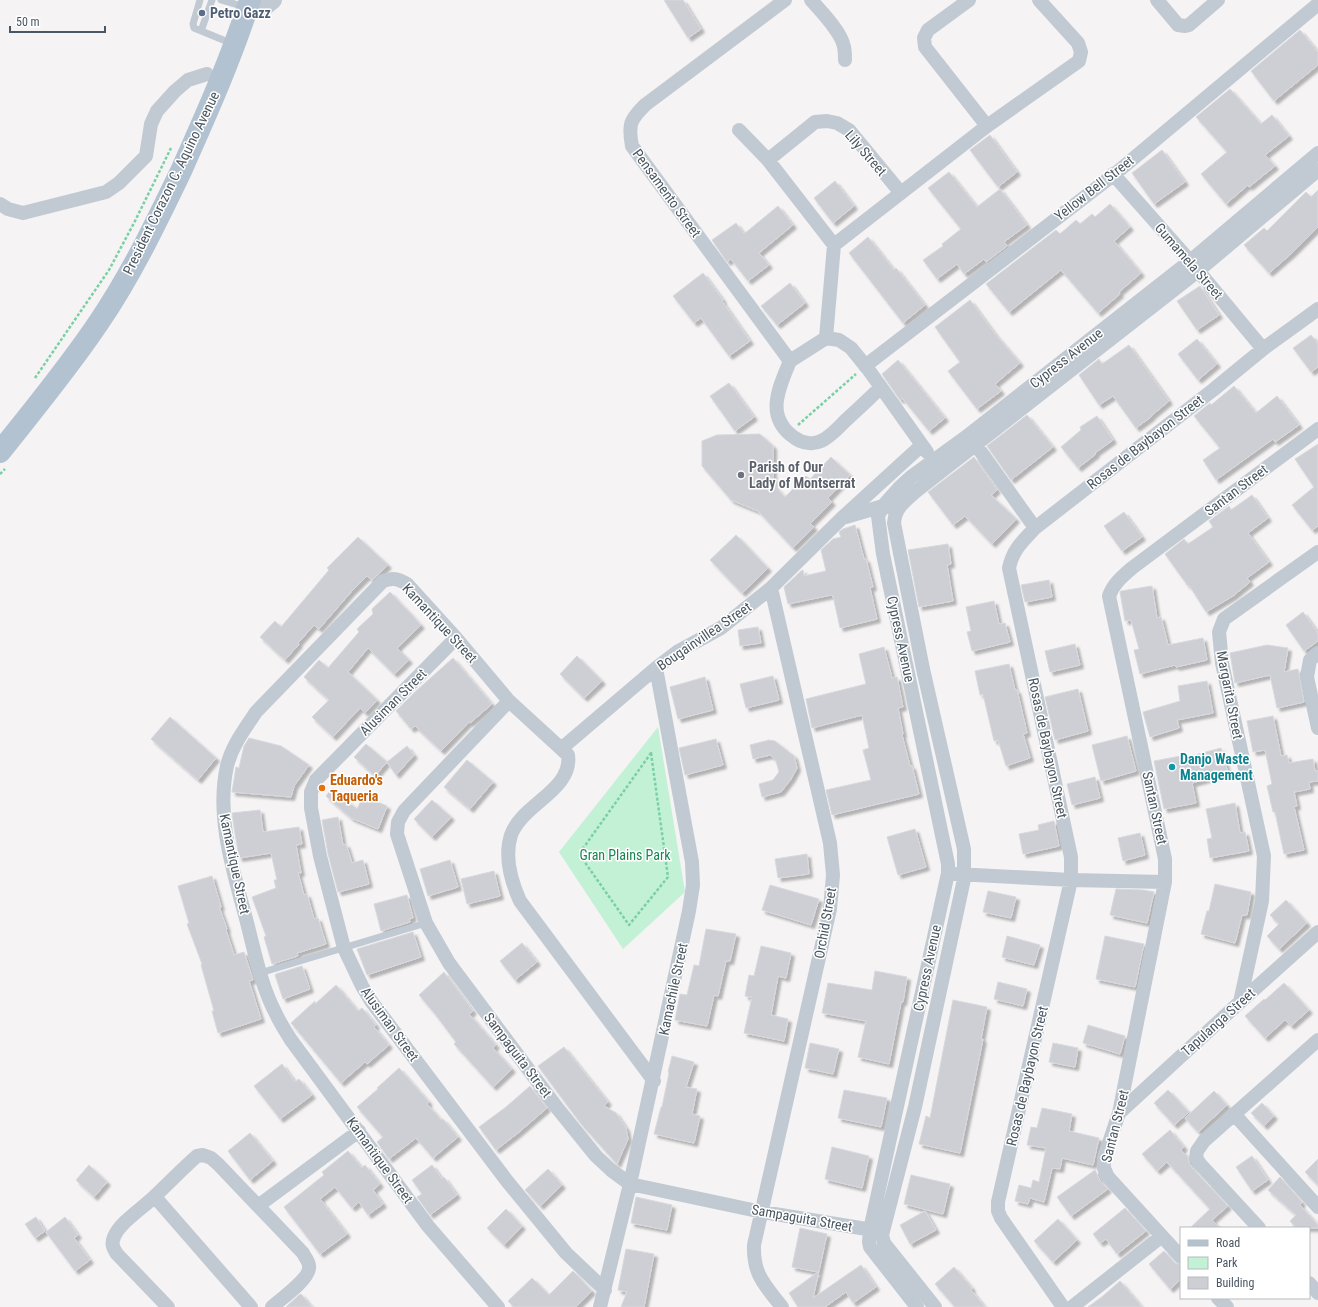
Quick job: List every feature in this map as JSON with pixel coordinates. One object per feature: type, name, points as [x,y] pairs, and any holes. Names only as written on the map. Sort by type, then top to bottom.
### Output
[{"type":"main road","name":"President Corazon C. Aquino Avenue","points":[[0,452],[59,377],[99,322],[137,260],[207,114],[234,47],[258,4]]},
{"type":"main road","points":[[207,74],[222,64],[234,47]]},
{"type":"street","name":"Pensamento Street","points":[[785,0],[645,105],[633,117],[629,131],[632,146],[790,361]]},
{"type":"street","points":[[811,0],[826,17],[841,39],[844,47],[845,60]]},
{"type":"street","points":[[969,0],[928,30],[924,38],[924,43],[925,47],[987,126]]},
{"type":"street","points":[[834,245],[987,126],[1079,61],[1081,52],[1078,43],[1039,0]]},
{"type":"street","points":[[1157,0],[1178,25],[1185,26],[1190,25],[1218,0]]},
{"type":"street","name":"Yellow Bell Street","points":[[865,366],[1113,174],[1318,4]]},
{"type":"street","points":[[0,204],[8,209],[23,213],[106,192],[119,183],[146,156],[151,124],[157,111],[175,91],[188,80],[207,74]]},
{"type":"street","name":"Lily Street","points":[[768,160],[814,122],[827,121],[837,123],[850,130],[901,193]]},
{"type":"street","points":[[739,130],[768,160],[834,245],[826,338]]},
{"type":"street","name":"Cypress Avenue","points":[[1194,266],[1318,153]]},
{"type":"street","name":"Cypress Avenue","points":[[917,1307],[870,1247],[869,1242],[877,1231],[915,1107],[964,874],[964,850],[923,669],[894,523],[894,515],[898,508],[915,492],[938,466],[1318,170]]},
{"type":"street","name":"Gumamela Street","points":[[1113,174],[1194,266],[1263,348]]},
{"type":"street","name":"Rosas de Baybayon Street","points":[[1063,1307],[1001,1218],[998,1211],[998,1202],[1071,880],[1071,857],[1009,568],[1011,557],[1016,549],[1036,528],[1213,390],[1263,348],[1318,309]]},
{"type":"street","points":[[881,388],[831,434],[821,441],[810,443],[799,440],[783,428],[778,419],[776,410],[779,387],[790,361],[826,338],[839,340],[851,348],[865,366],[938,466]]},
{"type":"street","name":"Santan Street","points":[[1180,1256],[1108,1177],[1104,1168],[1104,1158],[1119,1113],[1165,882],[1165,859],[1109,596],[1111,589],[1132,568],[1318,429]]},
{"type":"street","points":[[971,441],[1036,528]]},
{"type":"street","name":"Bougainvillea Street","points":[[562,748],[656,668],[677,652],[721,628],[771,588],[842,518],[922,445]]},
{"type":"street","name":"Cypress Avenue","points":[[935,1307],[884,1243],[877,1231],[948,873],[947,858],[883,554],[878,516],[883,506],[911,477],[938,466]]},
{"type":"street","points":[[883,506],[898,508]]},
{"type":"street","name":"Bougainvillea Street","points":[[842,518],[883,506]]},
{"type":"street","name":"Margarita Street","points":[[1240,1002],[1262,901],[1264,856],[1222,663],[1219,632],[1224,619],[1317,556]]},
{"type":"street","name":"Kamantique Street","points":[[498,1307],[428,1226],[291,1040],[275,1013],[260,973],[235,877],[224,818],[223,799],[227,766],[234,746],[256,712],[384,581],[390,578],[398,579],[407,584],[456,638],[509,701],[562,748]]},
{"type":"street","name":"Orchid Street","points":[[771,588],[830,843],[833,876],[830,909],[754,1245],[756,1271],[782,1307]]},
{"type":"street","name":"Alusiman Street","points":[[456,638],[316,780],[311,792],[311,808],[320,856],[344,948],[371,1002],[502,1175],[566,1253],[605,1290]]},
{"type":"street","points":[[1318,653],[1310,660],[1307,677],[1318,728]]},
{"type":"street","name":"Kamachile Street","points":[[600,1307],[654,1081],[694,885],[692,862],[656,668]]},
{"type":"street","points":[[908,673],[923,669]]},
{"type":"street","name":"Sampaguita Street","points":[[509,701],[404,811],[398,822],[397,834],[426,923],[449,963],[558,1109],[596,1156],[611,1170],[630,1184],[762,1212],[877,1231]]},
{"type":"street","points":[[562,748],[568,755],[568,767],[565,775],[558,784],[518,823],[512,835],[509,849],[510,874],[520,901],[654,1081]]},
{"type":"street","points":[[948,873],[1071,880],[1165,882]]},
{"type":"street","name":"Tapulanga Street","points":[[1119,1113],[1318,932]]},
{"type":"street","points":[[1258,1227],[1200,1164],[1196,1158],[1196,1151],[1204,1141],[1318,1040]]},
{"type":"street","points":[[1234,1114],[1317,1203]]},
{"type":"street","points":[[258,1206],[359,1131]]},
{"type":"street","points":[[168,1307],[117,1254],[113,1248],[112,1242],[117,1231],[197,1156],[203,1155],[211,1158],[218,1164],[303,1253],[308,1262],[309,1268],[306,1276],[272,1307]]},
{"type":"street","points":[[155,1197],[251,1307]]},
{"type":"street","points":[[1072,1307],[1162,1236]]},
{"type":"street","points":[[1310,1284],[1318,1293]]},
{"type":"street","points":[[1219,1299],[1226,1307]]},
{"type":"lane","points":[[200,0],[193,26],[234,47]]},
{"type":"lane","points":[[201,31],[212,0]]},
{"type":"lane","points":[[221,0],[258,4]]},
{"type":"lane","points":[[260,973],[426,923]]},
{"type":"path","points":[[31,384],[109,270],[173,144]]},
{"type":"path","points":[[789,433],[865,366]]},
{"type":"path","points":[[651,753],[668,877],[629,925],[579,854],[651,753]]},
{"type":"green space","name":"Gran Plains Park","points":[[658,727],[685,892],[623,949],[559,852]]},
{"type":"building","points":[[664,0],[683,0],[701,29],[688,38]]},
{"type":"building","points":[[1300,30],[1318,52],[1318,65],[1274,101],[1251,71]]},
{"type":"building","points":[[1230,89],[1261,124],[1272,115],[1289,136],[1265,155],[1275,166],[1249,187],[1248,185],[1226,204],[1201,174],[1227,152],[1196,117]]},
{"type":"building","points":[[990,135],[1017,172],[998,187],[970,150]]},
{"type":"building","points":[[1162,150],[1185,182],[1154,204],[1132,173]]},
{"type":"building","points":[[949,172],[977,207],[1000,189],[1027,225],[1004,242],[1007,246],[986,262],[984,259],[964,274],[957,264],[937,279],[923,260],[943,246],[942,244],[961,229],[928,188]]},
{"type":"building","points":[[835,181],[854,206],[833,223],[814,198]]},
{"type":"building","points":[[1318,190],[1318,227],[1269,273],[1244,245],[1264,228],[1267,231],[1306,192],[1311,197]]},
{"type":"building","points":[[1110,204],[1130,227],[1114,241],[1141,273],[1098,313],[1061,270],[1009,312],[986,284],[1056,230],[1060,234],[1076,220],[1080,224],[1092,214],[1095,217]]},
{"type":"building","points":[[778,206],[793,225],[759,253],[769,265],[748,281],[731,259],[727,262],[712,240],[736,223],[744,234]]},
{"type":"building","points":[[868,237],[894,270],[896,268],[925,305],[903,323],[849,253]]},
{"type":"building","points":[[703,273],[750,341],[729,356],[701,318],[694,323],[673,296]]},
{"type":"building","points":[[790,283],[805,303],[777,325],[761,306]]},
{"type":"building","points":[[1200,286],[1219,315],[1197,330],[1177,301]]},
{"type":"building","points":[[970,300],[995,334],[1020,363],[995,384],[1001,391],[977,409],[948,371],[960,362],[935,327]]},
{"type":"building","points":[[1311,335],[1318,344],[1318,367],[1311,372],[1293,348]]},
{"type":"building","points":[[1197,339],[1217,364],[1198,380],[1178,354]]},
{"type":"building","points":[[1129,345],[1169,401],[1136,428],[1113,396],[1099,405],[1079,375],[1099,359],[1102,364]]},
{"type":"building","points":[[898,360],[945,418],[929,431],[902,398],[900,400],[882,374]]},
{"type":"building","points":[[729,383],[754,417],[735,431],[710,396]]},
{"type":"building","points":[[1234,386],[1256,413],[1277,396],[1299,425],[1275,442],[1273,439],[1216,480],[1203,460],[1220,448],[1194,416],[1210,403],[1211,405]]},
{"type":"building","points":[[1027,415],[1053,447],[1011,480],[987,446]]},
{"type":"building","points":[[1097,416],[1113,440],[1078,468],[1061,447],[1081,430],[1080,427]]},
{"type":"building","points":[[760,434],[773,446],[773,484],[785,497],[806,476],[810,479],[831,457],[850,475],[828,498],[832,502],[810,524],[814,527],[793,548],[758,511],[731,500],[702,466],[702,441],[717,435]]},
{"type":"building","points":[[1318,444],[1318,526],[1312,530],[1292,505],[1314,487],[1295,459]]},
{"type":"building","points":[[974,457],[997,490],[991,495],[1016,519],[992,544],[965,516],[953,525],[928,492]]},
{"type":"building","points":[[1252,495],[1268,518],[1248,533],[1269,562],[1247,578],[1250,582],[1233,596],[1206,612],[1189,585],[1188,586],[1165,554],[1184,539],[1188,544],[1213,527],[1209,521],[1229,506],[1231,510]]},
{"type":"building","points":[[1124,512],[1142,537],[1122,551],[1104,526]]},
{"type":"building","points":[[855,525],[873,587],[870,588],[877,619],[840,628],[833,596],[831,595],[788,604],[784,587],[803,570],[804,576],[826,571],[821,550],[833,539],[841,537],[839,532],[843,529]]},
{"type":"building","points":[[736,535],[768,568],[742,593],[710,560]]},
{"type":"building","points":[[358,537],[388,565],[372,580],[367,576],[319,629],[314,625],[285,660],[260,637],[275,621],[281,627],[329,570],[327,568]]},
{"type":"building","points":[[948,544],[951,564],[947,565],[953,601],[919,607],[908,550]]},
{"type":"building","points":[[1049,580],[1052,597],[1025,602],[1021,585]]},
{"type":"building","points":[[1152,586],[1157,618],[1161,617],[1168,645],[1203,638],[1207,660],[1176,667],[1175,665],[1140,674],[1134,650],[1139,649],[1131,620],[1125,621],[1120,592]]},
{"type":"building","points":[[390,592],[421,625],[397,648],[409,660],[394,674],[368,648],[348,672],[377,700],[365,713],[360,708],[333,737],[312,717],[329,700],[304,677],[319,660],[328,668],[359,632],[357,629],[373,614],[372,609]]},
{"type":"building","points":[[994,601],[999,624],[1005,623],[1010,642],[972,651],[967,632],[971,631],[966,607]]},
{"type":"building","points":[[1303,612],[1318,633],[1318,641],[1304,651],[1286,625]]},
{"type":"building","points":[[758,627],[761,643],[740,646],[738,630]]},
{"type":"building","points":[[1075,644],[1080,665],[1050,672],[1045,651]]},
{"type":"building","points":[[1267,645],[1288,648],[1284,672],[1298,669],[1304,702],[1277,708],[1270,675],[1235,683],[1230,653]]},
{"type":"building","points":[[884,647],[892,678],[897,677],[903,707],[898,708],[902,735],[919,794],[832,815],[826,790],[871,780],[863,750],[869,748],[862,715],[812,728],[806,699],[866,684],[859,654]]},
{"type":"building","points":[[577,656],[602,681],[584,698],[560,674]]},
{"type":"building","points":[[453,658],[492,704],[470,723],[469,722],[441,751],[415,726],[411,729],[396,711]]},
{"type":"building","points":[[1009,664],[1027,733],[1023,734],[1030,758],[1006,766],[998,740],[994,741],[983,694],[980,695],[975,671]]},
{"type":"building","points":[[773,676],[779,700],[746,708],[740,684]]},
{"type":"building","points":[[705,677],[713,710],[678,719],[670,687]]},
{"type":"building","points":[[1207,681],[1213,713],[1177,720],[1179,728],[1150,737],[1143,712],[1180,701],[1178,686]]},
{"type":"building","points":[[1078,689],[1088,731],[1055,740],[1045,697]]},
{"type":"building","points":[[1273,716],[1281,756],[1287,755],[1289,763],[1313,759],[1315,771],[1318,771],[1318,781],[1309,782],[1310,789],[1294,792],[1297,806],[1294,807],[1304,850],[1284,854],[1275,812],[1273,812],[1267,786],[1272,784],[1265,750],[1253,752],[1247,721]]},
{"type":"building","points":[[170,717],[216,758],[198,780],[151,739]]},
{"type":"building","points":[[1127,736],[1136,771],[1101,781],[1092,745]]},
{"type":"building","points":[[249,738],[281,746],[309,765],[294,786],[291,797],[232,792],[236,767],[239,768],[244,746]]},
{"type":"building","points":[[716,739],[723,765],[685,775],[679,748]]},
{"type":"building","points":[[769,740],[775,741],[794,756],[797,768],[781,792],[762,797],[759,784],[773,780],[779,772],[776,761],[770,755],[753,759],[750,745]]},
{"type":"building","points":[[366,744],[387,762],[375,776],[354,757]]},
{"type":"building","points":[[407,746],[414,755],[396,775],[387,762]]},
{"type":"building","points":[[1221,748],[1228,773],[1192,783],[1196,803],[1164,809],[1154,761],[1186,755],[1187,757]]},
{"type":"building","points":[[467,760],[493,782],[470,809],[444,787]]},
{"type":"building","points":[[1095,777],[1100,798],[1072,805],[1067,784]]},
{"type":"building","points":[[332,788],[357,809],[363,796],[387,806],[378,829],[351,818],[326,796]]},
{"type":"building","points":[[432,800],[451,817],[432,837],[414,819]]},
{"type":"building","points":[[1235,803],[1240,833],[1245,832],[1249,851],[1210,858],[1207,839],[1212,838],[1206,809]]},
{"type":"building","points":[[260,810],[263,832],[299,827],[302,844],[296,845],[301,873],[298,873],[304,895],[307,894],[314,919],[318,918],[326,944],[297,953],[298,956],[272,964],[264,937],[266,936],[252,897],[276,888],[274,880],[277,880],[271,853],[239,858],[232,813]]},
{"type":"building","points":[[338,817],[343,845],[346,844],[352,863],[363,860],[369,884],[338,892],[328,854],[322,820]]},
{"type":"building","points":[[1054,821],[1059,846],[1023,854],[1019,834],[1039,830],[1038,825]]},
{"type":"building","points":[[915,829],[926,867],[898,875],[887,837]]},
{"type":"building","points":[[1140,833],[1145,855],[1123,861],[1118,838]]},
{"type":"building","points":[[807,854],[809,874],[778,878],[775,859]]},
{"type":"building","points":[[450,860],[458,887],[428,896],[420,869]]},
{"type":"building","points":[[494,871],[500,896],[467,904],[461,879]]},
{"type":"building","points":[[212,876],[221,907],[219,907],[234,955],[244,952],[253,980],[249,981],[261,1019],[218,1033],[212,1011],[214,1011],[201,965],[202,964],[187,924],[189,923],[178,886]]},
{"type":"building","points":[[1215,884],[1251,892],[1247,915],[1242,915],[1235,943],[1201,934],[1207,911],[1209,911]]},
{"type":"building","points":[[770,885],[819,899],[811,925],[762,910]]},
{"type":"building","points":[[1116,889],[1154,892],[1147,923],[1110,915]]},
{"type":"building","points":[[988,891],[1016,897],[1011,918],[983,912]]},
{"type":"building","points":[[407,895],[413,918],[409,919],[410,922],[381,931],[374,904]]},
{"type":"building","points":[[1286,900],[1307,923],[1279,949],[1267,936],[1279,924],[1270,915]]},
{"type":"building","points":[[706,929],[736,934],[730,961],[726,961],[718,996],[714,995],[707,1026],[675,1020],[680,994],[687,995],[694,965],[699,966]]},
{"type":"building","points":[[413,932],[421,957],[367,975],[357,949]]},
{"type":"building","points":[[1007,936],[1040,945],[1034,965],[1002,957]]},
{"type":"building","points":[[1105,936],[1144,944],[1135,987],[1096,979]]},
{"type":"building","points":[[522,943],[537,962],[515,980],[500,961]]},
{"type":"building","points":[[761,946],[791,953],[786,978],[778,976],[771,1015],[788,1019],[784,1041],[744,1033],[752,997],[745,996],[749,975],[754,976]]},
{"type":"building","points":[[302,966],[310,989],[283,999],[275,975]]},
{"type":"building","points":[[875,971],[907,977],[889,1064],[858,1057],[866,1021],[822,1013],[828,983],[872,990]]},
{"type":"building","points":[[444,972],[473,1011],[469,1014],[496,1045],[493,1048],[512,1069],[493,1087],[454,1044],[456,1042],[419,995]]},
{"type":"building","points":[[998,982],[1027,989],[1023,1006],[994,999]]},
{"type":"building","points":[[1284,983],[1309,1010],[1291,1026],[1285,1020],[1265,1038],[1245,1016]]},
{"type":"building","points":[[336,985],[358,1011],[362,1008],[376,1025],[374,1027],[389,1045],[367,1064],[365,1062],[341,1083],[291,1023],[315,1001],[315,1004]]},
{"type":"building","points":[[953,1000],[987,1007],[981,1039],[983,1039],[960,1153],[919,1144],[926,1116],[930,1118]]},
{"type":"building","points":[[1088,1025],[1125,1036],[1120,1054],[1083,1043]]},
{"type":"building","points":[[810,1043],[839,1049],[833,1074],[805,1068]]},
{"type":"building","points":[[1053,1043],[1078,1048],[1075,1067],[1049,1062]]},
{"type":"building","points":[[564,1047],[608,1102],[604,1106],[616,1113],[626,1128],[628,1139],[617,1164],[581,1124],[538,1066]]},
{"type":"building","points":[[672,1056],[694,1062],[686,1087],[697,1089],[692,1114],[700,1116],[694,1143],[654,1134],[662,1107]]},
{"type":"building","points":[[282,1064],[295,1082],[299,1079],[312,1095],[280,1119],[254,1086]]},
{"type":"building","points":[[399,1068],[429,1102],[427,1104],[441,1120],[443,1119],[458,1137],[433,1158],[416,1138],[389,1159],[377,1142],[383,1137],[357,1107]]},
{"type":"building","points":[[530,1086],[547,1108],[496,1150],[479,1127],[506,1107]]},
{"type":"building","points":[[844,1090],[887,1098],[881,1127],[838,1118]]},
{"type":"building","points":[[1168,1090],[1189,1112],[1174,1125],[1154,1103]]},
{"type":"building","points":[[1214,1091],[1227,1105],[1198,1132],[1185,1118]]},
{"type":"building","points":[[1262,1103],[1274,1116],[1264,1126],[1251,1113]]},
{"type":"building","points":[[1042,1108],[1072,1114],[1069,1131],[1099,1138],[1093,1165],[1062,1158],[1060,1169],[1052,1168],[1044,1202],[1030,1198],[1028,1204],[1015,1201],[1019,1185],[1031,1188],[1033,1180],[1039,1182],[1046,1148],[1027,1145],[1031,1127],[1037,1128]]},
{"type":"building","points":[[1170,1130],[1184,1147],[1181,1150],[1188,1157],[1189,1163],[1193,1169],[1228,1206],[1212,1220],[1219,1227],[1191,1227],[1210,1209],[1167,1162],[1157,1171],[1142,1154]]},
{"type":"building","points":[[250,1133],[273,1161],[250,1180],[228,1151]]},
{"type":"building","points":[[832,1147],[869,1156],[862,1188],[825,1179]]},
{"type":"building","points":[[348,1151],[362,1168],[365,1165],[380,1184],[373,1190],[383,1204],[368,1215],[359,1202],[352,1208],[335,1187],[320,1199],[347,1234],[320,1254],[284,1207],[324,1175],[322,1172]]},
{"type":"building","points":[[1252,1156],[1268,1180],[1252,1191],[1236,1167]]},
{"type":"building","points":[[1318,1159],[1318,1185],[1305,1172]]},
{"type":"building","points":[[89,1165],[107,1182],[94,1197],[76,1180]]},
{"type":"building","points":[[432,1165],[442,1179],[444,1177],[457,1195],[430,1215],[417,1197],[422,1194],[412,1180]]},
{"type":"building","points":[[548,1169],[562,1185],[540,1206],[525,1190]]},
{"type":"building","points":[[1095,1170],[1100,1181],[1108,1189],[1071,1216],[1057,1197]]},
{"type":"building","points":[[911,1175],[950,1184],[943,1214],[904,1204]]},
{"type":"building","points":[[1280,1177],[1302,1202],[1300,1205],[1318,1225],[1318,1228],[1295,1227],[1290,1221],[1296,1215],[1268,1190]]},
{"type":"building","points":[[636,1197],[672,1205],[667,1230],[631,1223]]},
{"type":"building","points":[[1125,1208],[1146,1231],[1117,1254],[1106,1239],[1100,1243],[1093,1234]]},
{"type":"building","points":[[506,1209],[522,1226],[504,1245],[487,1228]]},
{"type":"building","points":[[925,1211],[936,1230],[910,1244],[900,1225]]},
{"type":"building","points":[[36,1217],[45,1231],[35,1238],[25,1224]]},
{"type":"building","points":[[65,1217],[78,1235],[74,1238],[90,1260],[75,1271],[46,1232]]},
{"type":"building","points":[[1058,1219],[1077,1240],[1053,1262],[1034,1241]]},
{"type":"building","points":[[800,1228],[827,1234],[813,1298],[861,1265],[876,1287],[853,1303],[846,1292],[825,1307],[798,1307],[789,1293],[818,1272],[792,1267]]},
{"type":"building","points":[[626,1249],[654,1254],[644,1307],[621,1307],[627,1292],[618,1290]]},
{"type":"building","points":[[1164,1251],[1175,1263],[1180,1265],[1180,1280],[1170,1289],[1149,1264]]},
{"type":"building","points":[[954,1267],[972,1288],[971,1290],[985,1307],[955,1307],[935,1284]]},
{"type":"building","points":[[573,1271],[592,1291],[576,1307],[514,1307],[508,1301],[532,1278],[549,1295]]},
{"type":"building","points":[[1120,1281],[1142,1307],[1088,1307],[1103,1296]]},
{"type":"building","points":[[301,1294],[312,1307],[286,1307],[299,1295]]},
{"type":"place","name":"Petro Gazz","points":[[202,13]]},
{"type":"place","name":"Parish of Our Lady of Montserrat","points":[[741,475]]},
{"type":"place","name":"Danjo Waste Management","points":[[1172,767]]},
{"type":"place","name":"Eduardo's Taqueria","points":[[322,788]]}]
